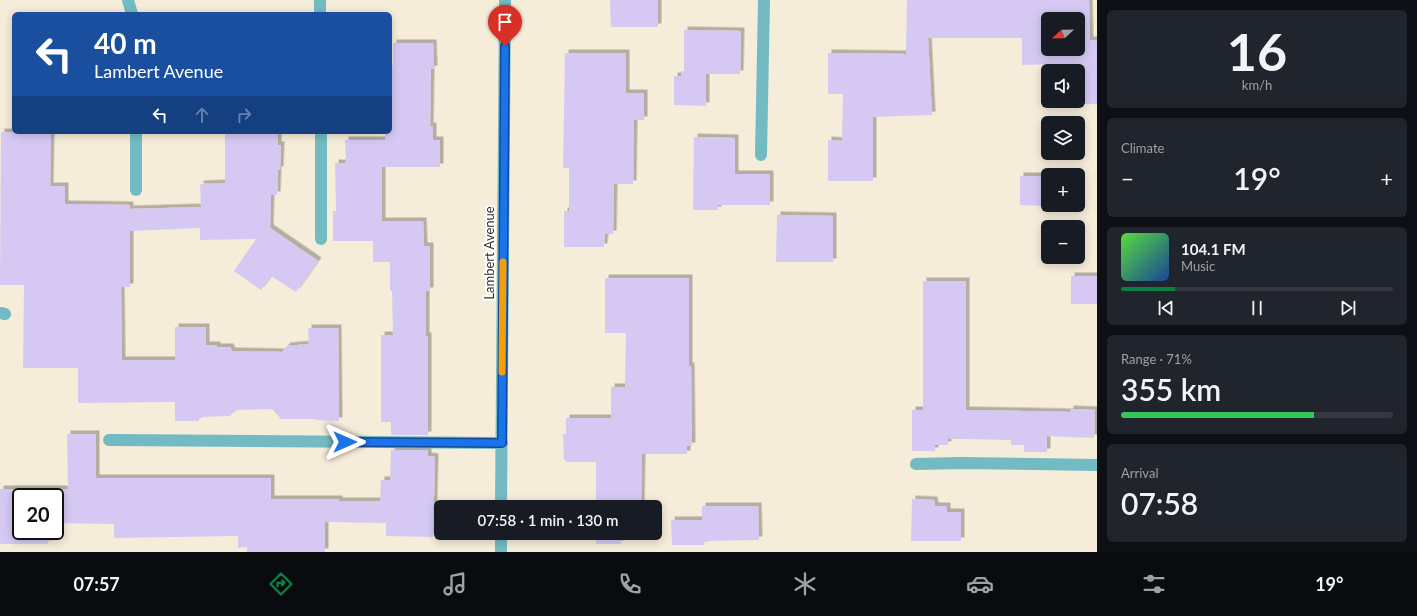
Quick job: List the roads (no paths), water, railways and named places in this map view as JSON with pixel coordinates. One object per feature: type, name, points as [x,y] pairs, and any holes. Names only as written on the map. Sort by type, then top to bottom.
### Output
[{"type":"street","points":[[128,0],[131,12]]},
{"type":"street","points":[[320,0],[320,12]]},
{"type":"street","name":"Lambert Avenue","points":[[501,500],[505,0]]},
{"type":"street","points":[[761,155],[764,0]]},
{"type":"street","points":[[136,134],[136,190]]},
{"type":"street","points":[[321,134],[321,239]]},
{"type":"street","points":[[110,440],[502,443]]},
{"type":"street","points":[[916,464],[961,463],[1097,465]]},
{"type":"street","points":[[501,540],[501,552]]}]
